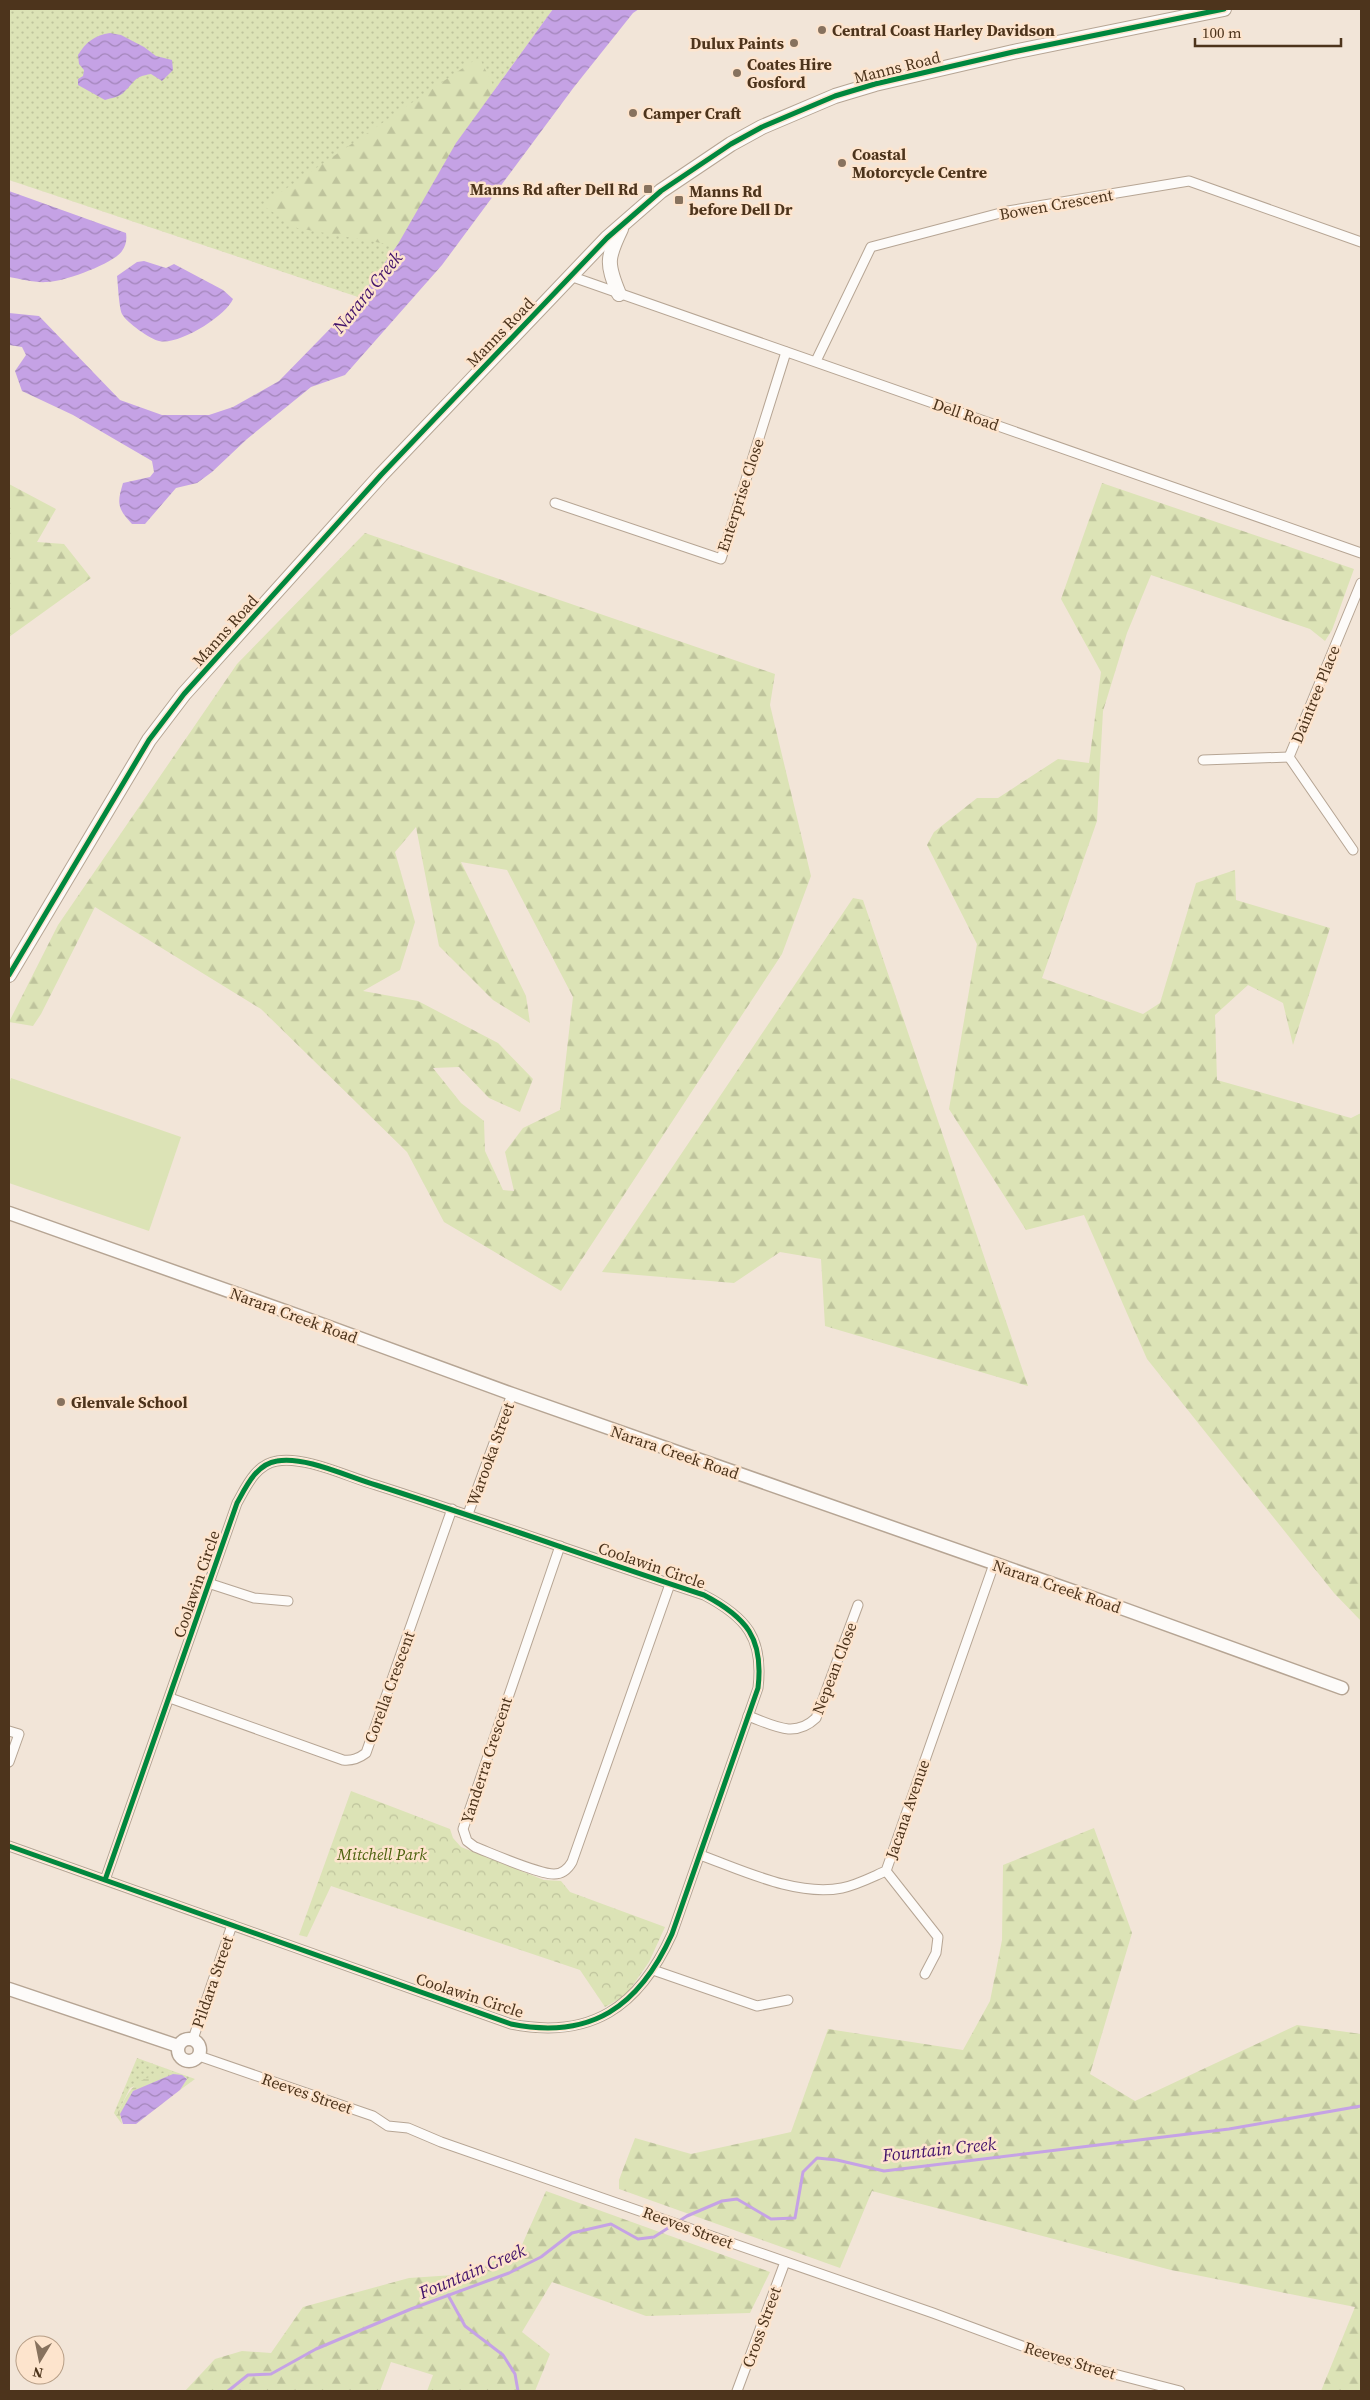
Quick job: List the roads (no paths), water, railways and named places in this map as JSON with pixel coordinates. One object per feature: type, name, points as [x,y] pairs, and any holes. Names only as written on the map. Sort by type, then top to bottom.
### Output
[{"type":"main road","name":"Manns Road","points":[[9,976],[149,740],[184,694],[380,475],[570,276],[661,191],[731,144],[795,111],[835,96],[875,84],[1013,52],[1224,9]]},
{"type":"main road","points":[[619,294],[610,274],[609,263],[612,247],[624,224]]},
{"type":"street","name":"Bowen Crescent","points":[[816,361],[871,247],[1008,211],[1189,181],[1361,240]]},
{"type":"street","name":"Dell Road","points":[[570,276],[1361,553]]},
{"type":"street","name":"Enterprise Close","points":[[555,503],[721,559],[786,352]]},
{"type":"street","name":"Daintree Place","points":[[1353,850],[1290,757],[1361,583]]},
{"type":"street","points":[[1203,760],[1290,757]]},
{"type":"street","name":"Narara Creek Road","points":[[9,1213],[512,1394],[1342,1688]]},
{"type":"street","name":"Warooka Street","points":[[468,1514],[512,1394]]},
{"type":"street","name":"Coolawin Circle","points":[[9,1846],[511,2024],[538,2029],[564,2028],[582,2024],[612,2012],[628,1999],[653,1970],[672,1934],[758,1688],[760,1674],[756,1643],[748,1628],[737,1615],[722,1604],[704,1595],[468,1514],[305,1462],[277,1460],[261,1467],[237,1503],[211,1584],[106,1880]]},
{"type":"street","name":"Corella Crescent","points":[[170,1698],[343,1760],[352,1761],[360,1758],[366,1753],[452,1509]]},
{"type":"street","name":"Yanderra Crescent","points":[[560,1546],[463,1829],[467,1841],[475,1848],[546,1872],[561,1873],[568,1869],[670,1584]]},
{"type":"street","name":"Jacana Avenue","points":[[700,1855],[773,1880],[815,1890],[843,1888],[886,1871],[994,1564]]},
{"type":"street","points":[[211,1584],[254,1598],[288,1602]]},
{"type":"street","name":"Nepean Close","points":[[748,1716],[782,1728],[796,1730],[808,1726],[816,1718],[858,1604]]},
{"type":"street","points":[[9,1730],[19,1734],[9,1762]]},
{"type":"street","points":[[886,1871],[938,1937],[936,1953],[924,1974]]},
{"type":"street","name":"Pildara Street","points":[[193,2040],[232,1925]]},
{"type":"street","points":[[653,1970],[757,2006],[788,2000]]},
{"type":"street","points":[[9,1989],[178,2046]]},
{"type":"street","points":[[182,2040],[193,2040],[199,2044],[199,2056],[189,2061],[182,2059],[178,2053],[178,2046],[182,2040]]},
{"type":"street","name":"Reeves Street","points":[[199,2056],[373,2116],[388,2126],[408,2128],[434,2140],[663,2218],[1060,2360],[1180,2391]]},
{"type":"street","name":"Cross Street","points":[[737,2391],[785,2262]]},
{"type":"water","name":"Narara Creek","points":[[553,9],[639,9],[633,13],[574,87],[442,265],[345,375],[311,387],[247,439],[212,472],[197,483],[176,488],[145,524],[132,524],[123,514],[119,501],[123,483],[150,477],[154,472],[152,461],[73,415],[22,391],[15,371],[26,355],[22,347],[9,345],[9,313],[39,316],[120,400],[162,415],[209,415],[233,407],[279,381],[361,297],[398,244],[456,143]]},
{"type":"water","points":[[110,33],[121,35],[144,47],[156,56],[172,60],[173,70],[162,81],[151,74],[141,77],[135,80],[120,95],[105,100],[78,85],[78,79],[83,76],[84,70],[79,64],[78,55],[91,40],[100,35]]},
{"type":"water","points":[[9,191],[126,233],[126,240],[122,251],[99,267],[64,279],[42,282],[9,277]]},
{"type":"water","points":[[144,261],[166,268],[174,264],[223,290],[233,299],[229,306],[212,321],[189,334],[167,341],[155,340],[125,318],[119,301],[117,276],[137,262]]},
{"type":"water","points":[[173,2074],[182,2075],[187,2079],[180,2090],[136,2124],[123,2124],[120,2114],[133,2091]]},
{"type":"waterway","name":"Fountain Creek","points":[[228,2391],[248,2375],[271,2374],[316,2349],[411,2309],[509,2273],[541,2257],[572,2233],[611,2224],[638,2239],[654,2237],[687,2216],[722,2201],[737,2199],[771,2219],[795,2218],[803,2172],[817,2158],[837,2160],[884,2171],[1229,2129],[1361,2106]]},
{"type":"waterway","points":[[448,2295],[465,2326],[503,2355],[515,2374],[518,2391]]},
{"type":"place","name":"Central Coast Harley Davidson","points":[[822,30]]},
{"type":"place","name":"Dulux Paints","points":[[794,43]]},
{"type":"place","name":"Coates Hire Gosford","points":[[737,73]]},
{"type":"place","name":"Camper Craft","points":[[633,113]]},
{"type":"place","name":"Coastal Motorcycle Centre","points":[[842,163]]},
{"type":"place","name":"Manns Rd after Dell Rd","points":[[648,189]]},
{"type":"place","name":"Manns Rd before Dell Dr","points":[[679,200]]},
{"type":"place","name":"Glenvale School","points":[[61,1402]]},
{"type":"park label","name":"Mitchell Park","points":[[382,1854]]}]
